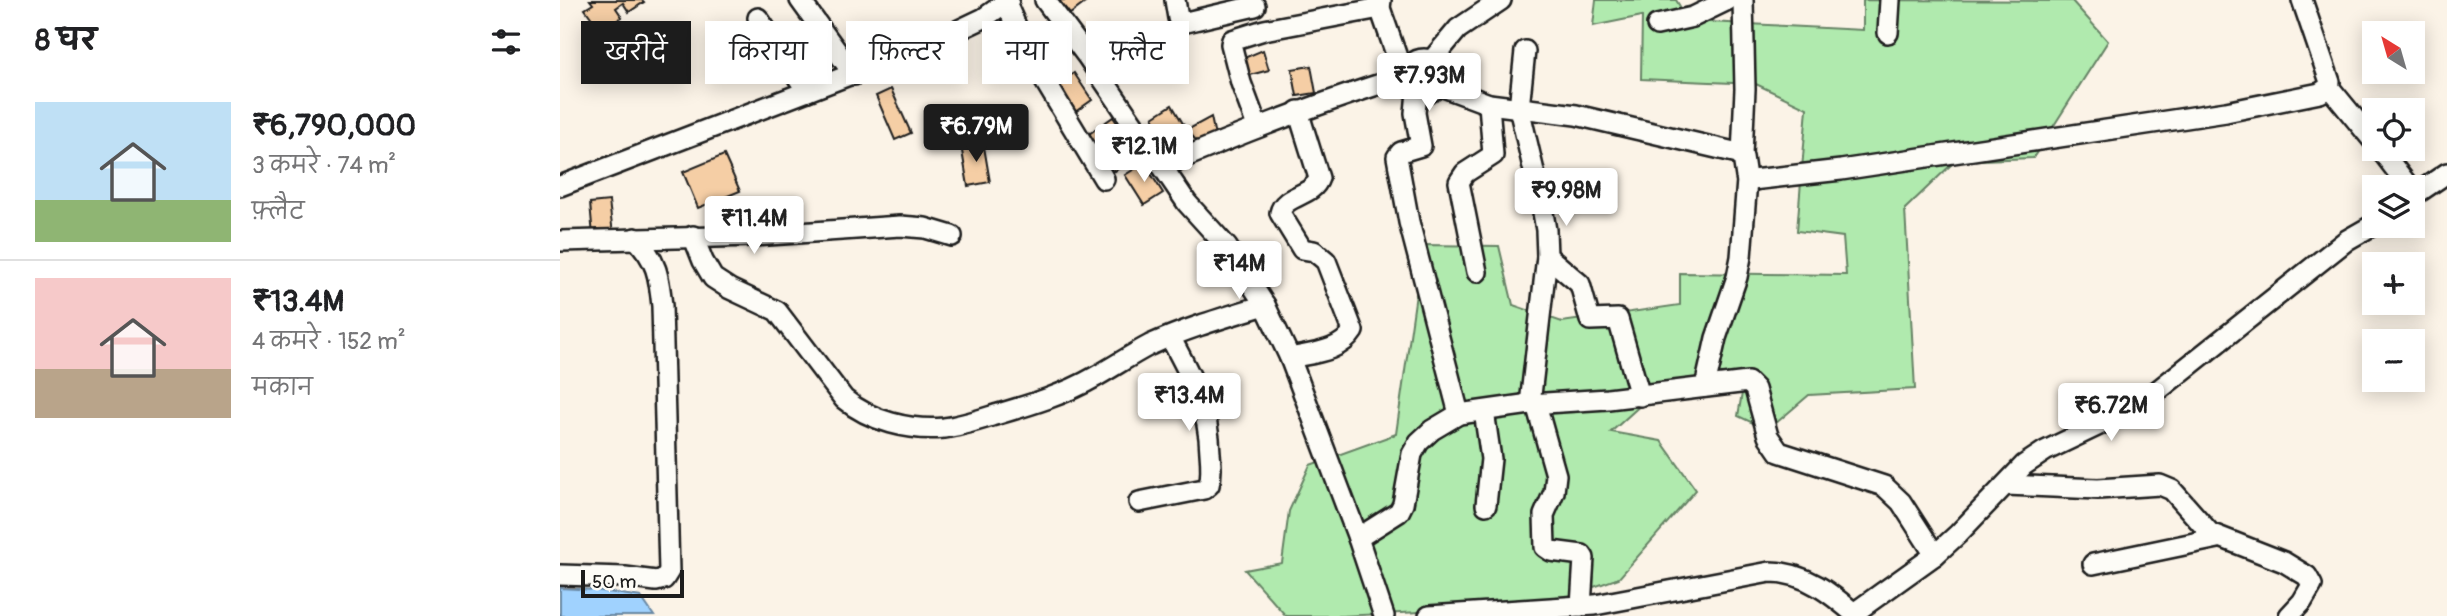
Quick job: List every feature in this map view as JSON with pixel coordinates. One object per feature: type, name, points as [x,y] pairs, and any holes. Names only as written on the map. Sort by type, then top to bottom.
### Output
[{"type":"street","points":[[800,0],[846,64]]},
{"type":"street","points":[[1045,0],[1187,202],[1227,247],[1265,305],[1290,358],[1358,538],[1384,616]]},
{"type":"street","points":[[1175,0],[1178,18],[1186,22],[1254,3],[1264,30]]},
{"type":"street","points":[[1432,60],[1458,29],[1501,0]]},
{"type":"street","points":[[1657,25],[1693,17],[1728,0]]},
{"type":"street","points":[[1705,387],[1716,338],[1741,257],[1747,180],[1742,155],[1745,89],[1742,0]]},
{"type":"street","points":[[1888,33],[1890,0]]},
{"type":"street","points":[[2302,0],[2330,82],[2329,87],[2362,127]]},
{"type":"street","points":[[968,26],[985,18],[1007,1],[1032,59],[1104,179]]},
{"type":"street","points":[[1257,126],[1241,83],[1231,44],[1236,37],[1380,4],[1397,57],[1410,79],[1427,93],[1438,85],[1441,72],[1432,60],[1420,59],[1412,63],[1410,79],[1421,146],[1401,152],[1397,156],[1409,222],[1459,414]]},
{"type":"street","points":[[758,18],[807,92]]},
{"type":"street","points":[[1525,51],[1518,108],[1541,201],[1547,256],[1533,404],[1556,475],[1555,492],[1544,515],[1545,547],[1551,551],[1580,554],[1584,558],[1581,606]]},
{"type":"street","points":[[560,186],[846,78]]},
{"type":"street","points":[[1164,166],[1298,111],[1410,79]]},
{"type":"street","points":[[1438,85],[1489,104],[1576,115],[1742,155]]},
{"type":"street","points":[[1747,180],[1841,170],[2225,112],[2320,93],[2329,87]]},
{"type":"street","points":[[1477,272],[1459,182],[1465,173],[1493,155],[1489,104]]},
{"type":"street","points":[[1290,358],[1340,345],[1353,331],[1326,261],[1314,251],[1302,248],[1280,213],[1285,204],[1314,188],[1319,178],[1298,111]]},
{"type":"street","points":[[2389,161],[2400,175]]},
{"type":"street","points":[[2425,188],[2447,173]]},
{"type":"street","points":[[560,241],[754,236],[900,226],[925,228],[952,236]]},
{"type":"street","points":[[1429,616],[1545,613],[1770,572],[1787,572],[1807,579],[1856,615],[1935,555],[2024,465],[2045,451],[2137,407],[2347,240],[2362,231]]},
{"type":"street","points":[[693,236],[713,278],[730,289],[778,311],[844,399],[855,408],[886,421],[924,428],[944,428],[1012,410],[1071,389],[1170,337],[1265,305]]},
{"type":"street","points":[[560,575],[656,581],[664,579],[669,571],[663,306],[654,263],[648,251],[635,238]]},
{"type":"street","points":[[1547,256],[1580,284],[1590,320],[1618,319],[1640,396]]},
{"type":"street","points":[[1139,502],[1204,489],[1209,485],[1211,477],[1210,435],[1206,414],[1170,337]]},
{"type":"street","points":[[1358,538],[1399,512],[1403,504],[1412,454],[1419,442],[1432,430],[1459,414],[1533,404],[1640,396],[1744,382],[1755,388],[1768,436],[1779,452],[1884,486],[1901,502],[1935,555]]},
{"type":"street","points":[[1484,411],[1491,458],[1486,505]]},
{"type":"street","points":[[2006,485],[2098,489],[2161,485],[2172,490],[2189,507],[2203,527],[2218,538],[2284,562],[2307,576],[2312,585],[2309,593],[2289,616]]},
{"type":"street","points":[[2093,564],[2218,538]]},
{"type":"green space","points":[[1596,0],[1676,0],[1689,21],[1863,30],[1863,0],[2072,1],[2108,41],[2033,158],[1955,161],[1905,209],[1915,389],[1809,395],[1768,430],[1738,416],[1744,382],[1644,402],[1611,432],[1661,441],[1696,490],[1619,578],[1541,606],[1342,616],[1286,616],[1245,570],[1282,563],[1289,511],[1310,465],[1396,434],[1423,245],[1499,246],[1513,305],[1562,322],[1680,305],[1680,273],[1846,275],[1843,237],[1797,231],[1807,108],[1756,84],[1641,79],[1642,16],[1593,26]]},
{"type":"water","points":[[560,588],[641,597],[654,616],[560,616]]},
{"type":"building","points":[[590,0],[644,2],[629,12],[623,3],[616,8],[622,17],[616,21],[594,21],[585,9],[593,4]]},
{"type":"building","points":[[1059,0],[1089,0],[1070,14]]},
{"type":"building","points":[[1263,50],[1269,70],[1250,75],[1244,58]]},
{"type":"building","points":[[1311,66],[1316,93],[1297,96],[1292,69]]},
{"type":"building","points":[[1074,73],[1092,100],[1075,112],[1056,86],[1072,84]]},
{"type":"building","points":[[891,89],[911,133],[895,140],[876,96]]},
{"type":"building","points":[[1172,105],[1185,127],[1166,138],[1153,117]]},
{"type":"building","points":[[1113,117],[1139,154],[1115,171],[1089,134]]},
{"type":"building","points":[[1211,117],[1215,136],[1200,145],[1187,130]]},
{"type":"building","points":[[983,141],[990,182],[968,186],[961,145]]},
{"type":"building","points":[[724,155],[740,191],[698,208],[683,172]]},
{"type":"building","points":[[1144,163],[1163,193],[1144,205],[1125,175]]},
{"type":"building","points":[[609,201],[613,234],[593,236],[590,203]]}]
